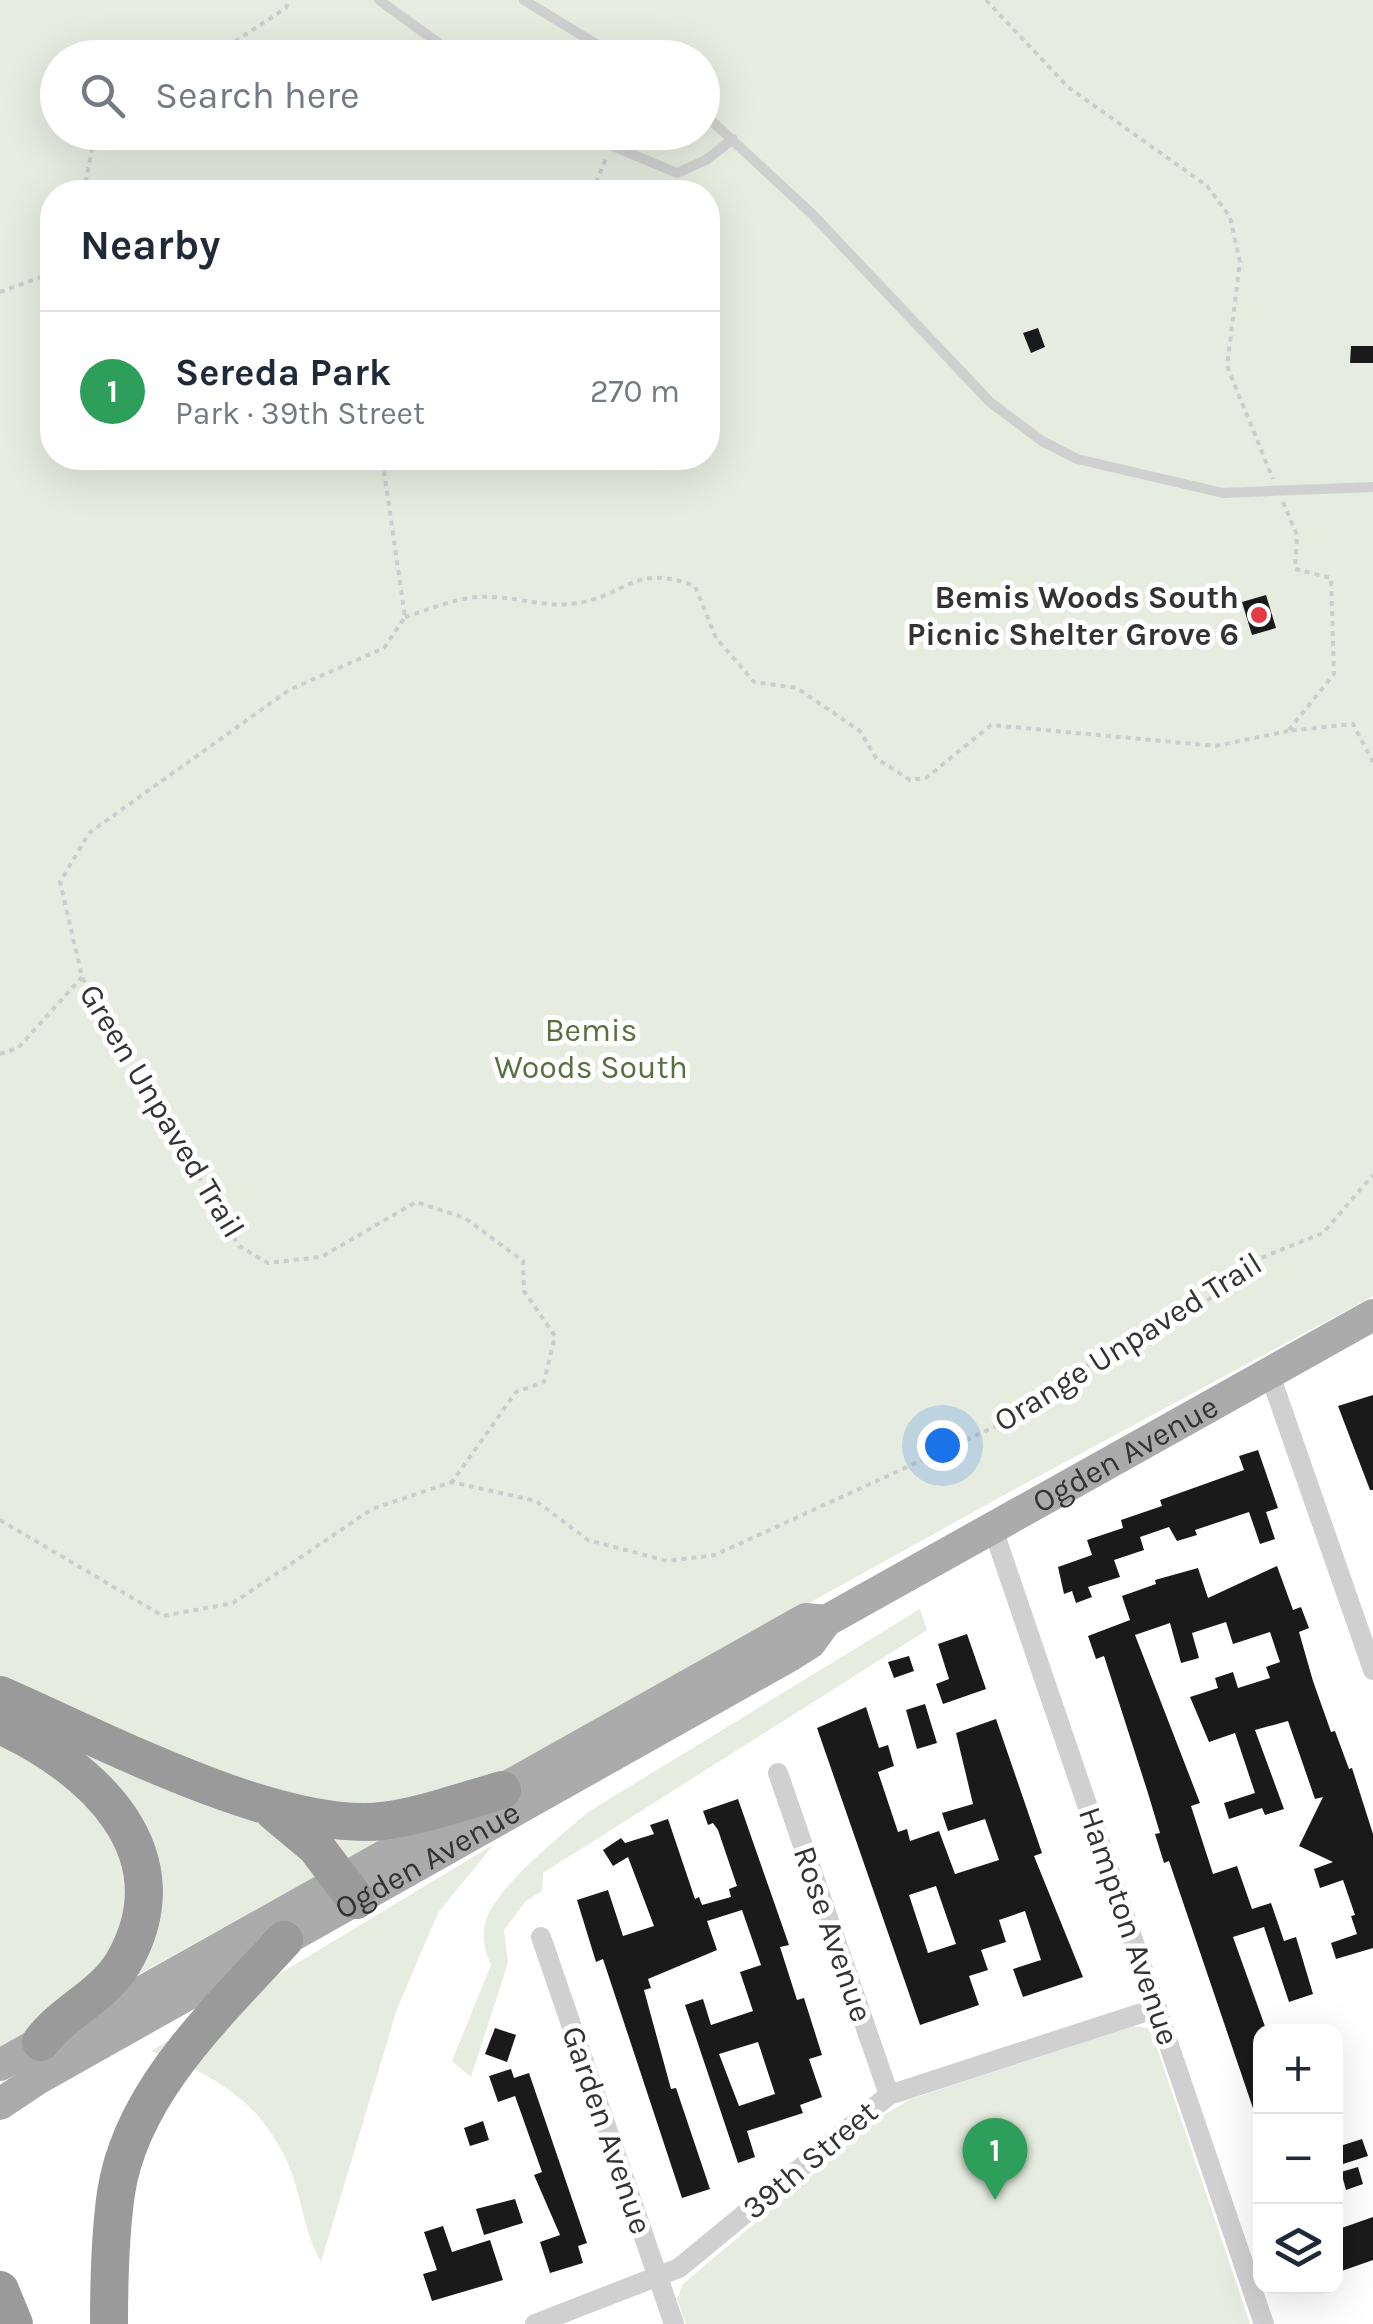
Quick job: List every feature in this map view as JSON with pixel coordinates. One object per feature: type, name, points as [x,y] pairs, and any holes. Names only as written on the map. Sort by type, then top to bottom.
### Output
[{"type":"highway","points":[[0,1695],[264,1805],[308,1817],[382,1821],[502,1790]]},
{"type":"highway","points":[[0,1725],[38,1742],[100,1791],[122,1816],[141,1872],[139,1923],[122,1964],[88,1999],[58,2018],[41,2042]]},
{"type":"highway","points":[[264,1805],[314,1844],[350,1890]]},
{"type":"highway","points":[[109,2324],[116,2192],[129,2150],[162,2080],[284,1940]]},
{"type":"highway","points":[[0,2290],[14,2324]]},
{"type":"main road","name":"Ogden Avenue","points":[[3,2063],[350,1890],[791,1654],[810,1643],[826,1621],[1373,1315]]},
{"type":"main road","name":"Ogden Avenue","points":[[11,2098],[284,1940],[350,1890],[502,1790],[806,1619],[826,1621]]},
{"type":"street","points":[[1269,1372],[1373,1670]]},
{"type":"street","name":"Hampton Avenue","points":[[993,1529],[1264,2324]]},
{"type":"street","name":"Rose Avenue","points":[[778,1773],[888,2095]]},
{"type":"street","name":"Garden Avenue","points":[[541,1936],[674,2324]]},
{"type":"street","name":"39th Street","points":[[535,2324],[659,2279],[679,2268],[888,2095],[1157,2008]]},
{"type":"lane","points":[[380,0],[434,40]]},
{"type":"lane","points":[[524,0],[590,40]]},
{"type":"lane","points":[[720,127],[812,214],[1014,424],[1077,458],[1223,493],[1373,487]]},
{"type":"lane","points":[[720,150],[734,139]]},
{"type":"lane","points":[[615,150],[677,173],[719,150]]},
{"type":"path","points":[[237,40],[286,8],[288,0]]},
{"type":"path","points":[[986,0],[1068,87],[1208,186],[1230,217],[1240,262],[1227,366],[1297,536],[1295,569],[1332,578],[1334,674],[1288,730]]},
{"type":"path","points":[[86,180],[91,150]]},
{"type":"path","points":[[597,180],[609,150]]},
{"type":"path","points":[[0,292],[40,277]]},
{"type":"path","points":[[383,470],[405,617],[478,596],[569,604],[591,600],[638,577],[669,576],[695,586],[716,638],[754,682],[796,688],[860,731],[876,758],[910,780],[926,778],[990,725],[1216,746],[1288,730],[1353,724],[1373,762]]},
{"type":"path","name":"Green Unpaved Trail","points":[[405,617],[384,648],[289,690],[89,834],[60,882],[82,977],[239,1246],[268,1262],[321,1257],[416,1202],[465,1218],[523,1261],[524,1290],[555,1336],[544,1382],[516,1392],[452,1482]]},
{"type":"path","points":[[0,1054],[18,1048],[82,977]]},
{"type":"path","name":"Orange Unpaved Trail","points":[[452,1482],[536,1502],[588,1540],[667,1561],[715,1555],[1027,1412],[1063,1379],[1208,1302],[1251,1262],[1323,1233],[1373,1176]]},
{"type":"path","points":[[0,1520],[163,1616],[233,1603],[372,1508],[452,1482]]},
{"type":"green space","name":"Bemis Woods South","points":[[0,0],[1373,0],[1373,1296],[1015,1489],[0,2051]]},
{"type":"green space","points":[[920,1609],[927,1630],[543,1873],[542,1891],[526,1901],[504,1930],[508,1963],[471,2077],[452,2061],[491,1965],[484,1943],[486,1920],[503,1891],[531,1862],[588,1812]]},
{"type":"green space","points":[[493,1845],[438,1913],[397,2009],[321,2262],[289,2166],[264,2124],[250,2107],[216,2081],[151,2051]]},
{"type":"green space","points":[[1133,2026],[1148,2028],[1153,2036],[1250,2324],[686,2324],[677,2299],[683,2284],[882,2116],[911,2099]]},
{"type":"building","points":[[1038,328],[1045,347],[1031,353],[1023,333]]},
{"type":"building","points":[[1351,346],[1373,346],[1373,363],[1350,363]]},
{"type":"building","name":"Bemis Woods South Picnic Shelter Grove 6","points":[[1266,595],[1276,628],[1252,635],[1242,602]]},
{"type":"building","points":[[1373,1395],[1373,1490],[1370,1490],[1338,1406]]},
{"type":"building","points":[[1258,1450],[1278,1508],[1266,1512],[1275,1539],[1260,1544],[1249,1512],[1195,1530],[1197,1535],[1177,1541],[1169,1527],[1140,1537],[1144,1550],[1114,1560],[1120,1577],[1088,1587],[1092,1597],[1076,1603],[1072,1591],[1064,1594],[1058,1567],[1092,1555],[1087,1540],[1123,1528],[1121,1520],[1162,1506],[1160,1500],[1244,1470],[1239,1456]]},
{"type":"building","points":[[1277,1566],[1293,1610],[1301,1607],[1309,1628],[1299,1632],[1313,1681],[1331,1732],[1335,1731],[1349,1769],[1352,1768],[1373,1834],[1373,1948],[1336,1959],[1331,1943],[1357,1934],[1351,1916],[1355,1915],[1343,1880],[1320,1888],[1314,1869],[1333,1862],[1299,1846],[1323,1797],[1315,1799],[1288,1721],[1255,1730],[1284,1809],[1265,1815],[1262,1808],[1229,1819],[1224,1803],[1255,1793],[1235,1733],[1209,1742],[1190,1697],[1218,1688],[1215,1678],[1233,1672],[1238,1688],[1270,1678],[1266,1667],[1280,1662],[1270,1632],[1233,1644],[1226,1622],[1192,1633],[1199,1658],[1181,1663],[1170,1623],[1135,1635],[1200,1803],[1191,1806],[1213,1874],[1237,1866],[1252,1909],[1271,1903],[1284,1941],[1296,1937],[1313,1994],[1289,2002],[1264,1927],[1233,1937],[1264,2024],[1253,2024],[1253,2108],[1169,1861],[1164,1863],[1155,1834],[1160,1833],[1104,1656],[1096,1659],[1088,1636],[1130,1620],[1122,1596],[1156,1584],[1155,1580],[1198,1568],[1208,1598]]},
{"type":"building","points":[[967,1634],[986,1689],[943,1704],[936,1684],[949,1679],[938,1644]]},
{"type":"building","points":[[909,1656],[914,1671],[894,1678],[888,1662]]},
{"type":"building","points":[[925,1704],[937,1743],[917,1749],[906,1710]]},
{"type":"building","points":[[866,1707],[879,1748],[888,1745],[894,1766],[878,1772],[898,1832],[907,1829],[910,1841],[939,1831],[955,1874],[999,1860],[985,1819],[948,1831],[942,1813],[973,1804],[956,1733],[996,1719],[1042,1853],[1034,1856],[1083,1977],[1023,1997],[1013,1969],[1041,1960],[1025,1911],[999,1920],[1006,1942],[981,1950],[988,1970],[969,1976],[979,2005],[920,2025],[817,1728]],"holes":[[[936,1886],[956,1944],[928,1953],[909,1895]]]},
{"type":"building","points":[[738,1799],[789,1945],[780,1947],[797,2000],[804,1998],[822,2055],[809,2059],[822,2097],[800,2105],[803,2113],[747,2131],[755,2157],[738,2163],[685,2005],[703,1999],[711,2025],[753,2011],[740,1972],[761,1965],[742,1910],[707,1921],[717,1950],[648,1979],[651,1988],[644,1990],[671,2089],[676,2088],[710,2189],[682,2198],[603,1959],[596,1962],[577,1900],[608,1890],[623,1936],[654,1926],[628,1857],[613,1866],[603,1850],[621,1838],[625,1843],[654,1834],[650,1825],[668,1819],[695,1899],[699,1897],[702,1905],[731,1897],[729,1889],[737,1886],[718,1830],[713,1823],[708,1825],[703,1811]],"holes":[[[758,2042],[775,2094],[739,2106],[719,2054]]]},
{"type":"building","points":[[495,2028],[516,2035],[507,2062],[485,2054]]},
{"type":"building","points":[[511,2069],[514,2078],[529,2073],[587,2243],[578,2246],[583,2263],[550,2273],[540,2242],[560,2235],[534,2175],[542,2172],[515,2096],[498,2102],[489,2076]]},
{"type":"building","points":[[483,2121],[489,2140],[470,2146],[464,2128]]},
{"type":"building","points":[[1362,2139],[1368,2156],[1343,2164],[1343,2145]]},
{"type":"building","points":[[1358,2167],[1363,2184],[1346,2190],[1343,2171]]},
{"type":"building","points":[[515,2199],[523,2223],[484,2235],[476,2209]]},
{"type":"building","points":[[1373,2217],[1373,2260],[1343,2271],[1343,2228]]},
{"type":"building","points":[[443,2226],[452,2252],[490,2240],[503,2280],[432,2301],[423,2274],[437,2270],[424,2232]]},
{"type":"place","name":"Bemis Woods South Picnic Shelter Grove 6","points":[[1259,615]]},
{"type":"place","name":"Sereda Park","points":[[995,2200]]}]
